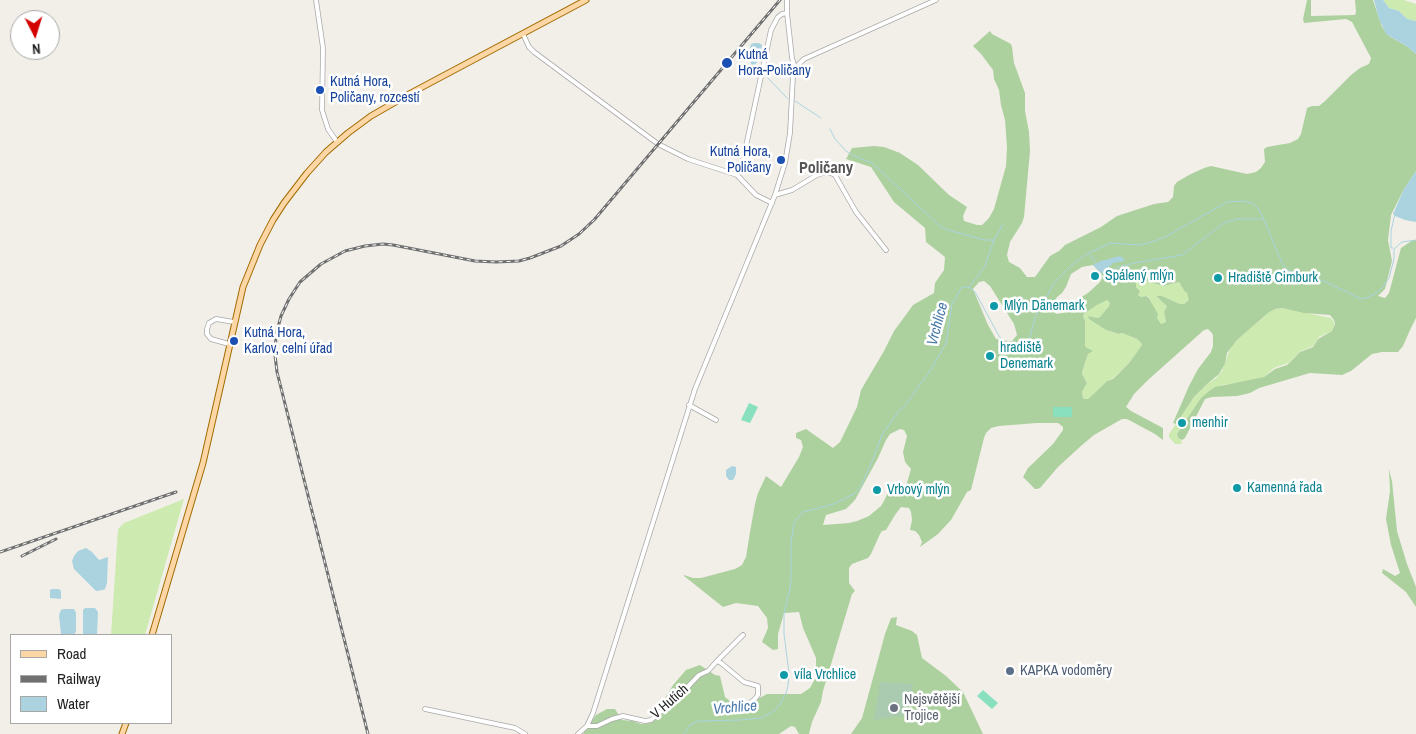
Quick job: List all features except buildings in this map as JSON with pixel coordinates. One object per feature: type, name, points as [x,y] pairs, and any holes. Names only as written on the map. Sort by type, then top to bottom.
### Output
[{"type":"main road","points":[[152,634],[200,471],[216,409],[240,296],[260,245],[289,195],[337,142],[362,122],[389,105],[586,0]]},
{"type":"street","points":[[316,0],[323,48],[322,110],[328,129],[337,142]]},
{"type":"street","points":[[786,0],[792,58],[795,68]]},
{"type":"street","points":[[578,734],[587,726],[593,712],[701,374],[775,195],[785,163],[790,133],[795,68],[804,59],[936,0]]},
{"type":"street","points":[[737,175],[740,170],[771,30],[778,17],[787,13]]},
{"type":"street","points":[[523,34],[529,47],[534,52],[658,144],[688,160],[737,175],[756,195],[772,203]]},
{"type":"street","points":[[775,195],[792,190],[817,175],[826,172],[831,173],[856,212],[886,250]]},
{"type":"street","points":[[230,344],[210,338],[207,328],[210,322],[216,319],[234,322]]},
{"type":"street","points":[[690,405],[716,420]]},
{"type":"street","name":"V Hutích","points":[[587,726],[597,726],[623,716],[645,722],[651,720],[700,675],[708,670],[742,635]]},
{"type":"street","points":[[717,661],[744,682],[758,686],[758,695],[754,700],[746,705],[736,706]]},
{"type":"street","points":[[424,709],[515,728],[525,734]]},
{"type":"green space","points":[[1307,0],[1311,0],[1311,16],[1355,15],[1355,0],[1373,0],[1382,27],[1389,36],[1416,54],[1416,171],[1404,189],[1391,215],[1388,240],[1392,261],[1385,289],[1378,296],[1385,298],[1389,293],[1401,248],[1416,240],[1416,318],[1403,346],[1398,352],[1372,354],[1351,371],[1342,375],[1310,373],[1259,388],[1250,393],[1205,399],[1185,438],[1182,440],[1178,438],[1177,434],[1201,398],[1209,391],[1215,387],[1264,377],[1275,369],[1287,365],[1300,352],[1313,347],[1318,339],[1332,331],[1335,324],[1330,315],[1304,313],[1282,308],[1268,313],[1237,340],[1227,353],[1225,364],[1219,374],[1194,397],[1176,424],[1173,423],[1189,386],[1213,346],[1213,335],[1208,329],[1204,330],[1148,380],[1134,394],[1126,407],[1163,428],[1163,440],[1127,419],[1122,419],[1094,435],[1058,467],[1037,489],[1023,477],[1028,468],[1053,444],[1063,430],[1063,427],[1058,423],[1037,423],[991,428],[984,438],[971,490],[967,492],[951,520],[938,534],[920,547],[922,542],[919,535],[915,531],[910,530],[911,512],[909,508],[901,507],[886,530],[880,534],[868,558],[852,564],[849,568],[849,583],[855,591],[852,594],[821,702],[809,734],[799,734],[795,727],[791,726],[779,734],[583,734],[596,715],[607,709],[615,709],[622,720],[641,724],[650,723],[673,685],[686,670],[700,665],[715,675],[720,676],[725,697],[742,711],[750,703],[767,694],[801,694],[810,688],[816,677],[816,658],[803,628],[799,612],[784,613],[778,634],[778,649],[773,650],[762,642],[768,628],[767,618],[758,606],[736,603],[723,607],[684,575],[701,578],[735,569],[742,565],[746,557],[755,504],[766,476],[781,487],[803,447],[801,440],[796,438],[796,433],[806,429],[833,448],[840,442],[857,407],[861,390],[894,331],[913,305],[934,293],[935,283],[944,270],[945,257],[926,242],[925,228],[894,202],[871,167],[846,159],[852,148],[884,147],[900,153],[918,165],[949,195],[967,207],[963,216],[964,221],[982,225],[994,209],[1006,166],[1007,147],[1005,120],[993,70],[973,46],[990,31],[1011,44],[1014,63],[1025,93],[1025,111],[1030,151],[1024,217],[1010,242],[1007,255],[1009,262],[1020,268],[1027,277],[1035,277],[1050,256],[1065,245],[1101,227],[1117,216],[1154,204],[1168,202],[1173,197],[1174,186],[1177,182],[1189,175],[1211,166],[1247,174],[1256,172],[1265,162],[1264,149],[1290,143],[1298,139],[1307,108],[1319,106],[1351,75],[1369,64],[1371,58],[1352,22],[1346,19],[1304,23],[1303,19]],"holes":[[[1093,265],[1103,276],[1100,282],[1077,300],[1066,312],[1057,314],[1053,312],[1053,305],[1066,287],[1071,274],[1082,267]],[[1138,279],[1164,286],[1179,282],[1187,293],[1189,300],[1184,304],[1180,304],[1162,296],[1156,296],[1167,306],[1164,312],[1166,322],[1161,324],[1149,298],[1138,295],[1140,291],[1136,287]],[[984,281],[990,286],[1014,324],[1017,335],[1012,341],[996,339],[988,325],[973,289],[979,282]],[[1107,300],[1110,303],[1109,306],[1100,317],[1088,316],[1089,319],[1106,330],[1119,334],[1122,333],[1137,339],[1142,345],[1129,363],[1088,399],[1083,398],[1082,392],[1087,383],[1082,374],[1088,354],[1093,351],[1085,346],[1084,314]],[[900,429],[904,430],[907,436],[903,452],[905,462],[911,469],[906,486],[891,485],[881,506],[869,516],[849,523],[823,525],[826,515],[846,509],[855,500],[890,434]]]},
{"type":"green space","points":[[1383,0],[1404,0],[1416,4],[1416,21],[1407,19],[1399,11],[1389,8]]},
{"type":"green space","points":[[1138,279],[1164,286],[1179,282],[1189,295],[1189,300],[1184,304],[1180,304],[1162,296],[1156,297],[1166,303],[1167,306],[1164,312],[1166,322],[1161,324],[1149,297],[1138,295],[1140,290],[1136,287],[1136,282]]},
{"type":"green space","points":[[1107,300],[1110,303],[1109,306],[1100,317],[1088,316],[1106,330],[1119,334],[1122,333],[1137,339],[1142,345],[1129,363],[1088,399],[1085,399],[1082,392],[1087,383],[1082,374],[1088,354],[1091,351],[1085,346],[1085,321],[1083,316]]},
{"type":"green space","points":[[1282,308],[1331,318],[1334,322],[1332,331],[1319,337],[1313,346],[1301,351],[1288,363],[1274,368],[1264,377],[1222,385],[1209,391],[1201,398],[1177,434],[1177,437],[1182,441],[1181,444],[1175,444],[1169,437],[1169,434],[1194,397],[1222,371],[1230,349],[1237,340],[1268,313]]},
{"type":"green space","points":[[749,403],[758,407],[750,423],[741,420]]},
{"type":"green space","points":[[1053,407],[1072,407],[1072,417],[1053,417]]},
{"type":"green space","points":[[1389,469],[1397,531],[1416,587],[1416,607],[1406,592],[1382,573],[1383,569],[1395,576],[1400,573],[1391,545],[1386,519],[1390,491]]},
{"type":"green space","points":[[184,499],[145,634],[111,634],[118,529],[124,523]]},
{"type":"green space","points":[[897,617],[896,625],[917,635],[922,658],[963,692],[983,734],[851,734],[862,718],[891,618]]},
{"type":"green space","points":[[880,682],[913,684],[907,715],[874,720]]},
{"type":"green space","points":[[983,690],[998,703],[992,709],[977,696]]},
{"type":"water","points":[[1374,0],[1383,0],[1389,8],[1399,11],[1407,19],[1416,21],[1416,54],[1386,34],[1379,19]]},
{"type":"water","points":[[751,44],[762,45],[760,58],[754,66],[751,64],[749,51]]},
{"type":"water","points":[[1416,171],[1416,222],[1405,220],[1393,214],[1404,189]]},
{"type":"water","points":[[1120,256],[1124,261],[1113,263],[1102,274],[1093,265],[1101,261]]},
{"type":"water","points":[[732,466],[736,467],[736,474],[733,480],[729,480],[726,476],[726,470]]},
{"type":"water","points":[[86,548],[99,560],[108,557],[107,583],[103,590],[96,591],[74,569],[72,561],[74,556],[78,551]]},
{"type":"water","points":[[59,589],[61,591],[61,599],[50,598],[50,590]]},
{"type":"water","points":[[85,608],[95,608],[98,612],[97,634],[83,634],[83,610]]},
{"type":"water","points":[[74,609],[76,613],[74,634],[61,634],[59,615],[61,610]]},
{"type":"waterway","points":[[756,65],[760,70]]},
{"type":"waterway","points":[[763,73],[788,99]]},
{"type":"waterway","points":[[795,101],[821,118]]},
{"type":"waterway","points":[[830,129],[835,139],[846,151],[872,163],[940,226],[984,240],[994,240],[985,266],[977,277]]},
{"type":"waterway","name":"Vrchlice","points":[[684,734],[690,725],[698,721],[762,718],[774,711],[780,704],[788,686],[789,673],[784,634],[784,613],[791,580],[791,543],[794,522],[803,512],[834,504],[854,494],[860,488],[882,435],[931,369],[946,343],[952,304],[962,287],[969,287],[975,292],[999,336],[1005,343],[1014,346],[1021,345],[1029,340],[1035,318],[1054,283],[1072,265],[1088,253],[1111,243],[1138,245],[1149,243],[1165,237],[1227,202],[1242,201],[1252,203],[1258,208],[1282,263],[1287,270],[1324,281],[1361,299],[1376,293],[1389,278],[1394,259],[1394,249],[1402,242],[1416,240]]},
{"type":"waterway","points":[[1393,248],[1391,248],[1391,231],[1395,214]]},
{"type":"waterway","points":[[1104,271],[1106,273],[1122,266],[1182,255],[1224,223],[1237,219],[1263,219]]},
{"type":"waterway","points":[[994,240],[1003,224]]},
{"type":"waterway","points":[[1089,254],[1096,263]]},
{"type":"waterway","points":[[969,287],[976,278]]},
{"type":"railway","points":[[368,734],[277,372],[275,355],[276,335],[281,316],[289,299],[300,282],[321,264],[345,251],[365,246],[393,245],[475,261],[496,262],[519,261],[561,246],[579,234],[594,220],[780,0]]},
{"type":"railway","points":[[0,552],[176,492]]},
{"type":"railway","points":[[22,556],[56,539]]},
{"type":"place","name":"Kutná Hora-Poličany","points":[[727,63]]},
{"type":"place","name":"Kutná Hora, Poličany, rozcestí","points":[[320,90]]},
{"type":"place","name":"Kutná Hora, Poličany","points":[[781,160]]},
{"type":"place","name":"Spálený mlýn","points":[[1095,276]]},
{"type":"place","name":"Hradiště Cimburk","points":[[1218,278]]},
{"type":"place","name":"Mlýn Dänemark","points":[[994,306]]},
{"type":"place","name":"Kutná Hora, Karlov, celní úřad","points":[[234,341]]},
{"type":"place","name":"hradiště Denemark","points":[[990,356]]},
{"type":"place","name":"menhir","points":[[1182,423]]},
{"type":"place","name":"Kamenná řada","points":[[1237,488]]},
{"type":"place","name":"Vrbový mlýn","points":[[877,490]]},
{"type":"place","name":"KAPKA vodoměry","points":[[1010,671]]},
{"type":"place","name":"víla Vrchlice","points":[[784,675]]},
{"type":"place","name":"Nejsvětější Trojice","points":[[894,708]]},
{"type":"district","name":"Poličany","points":[[826,169]]}]
